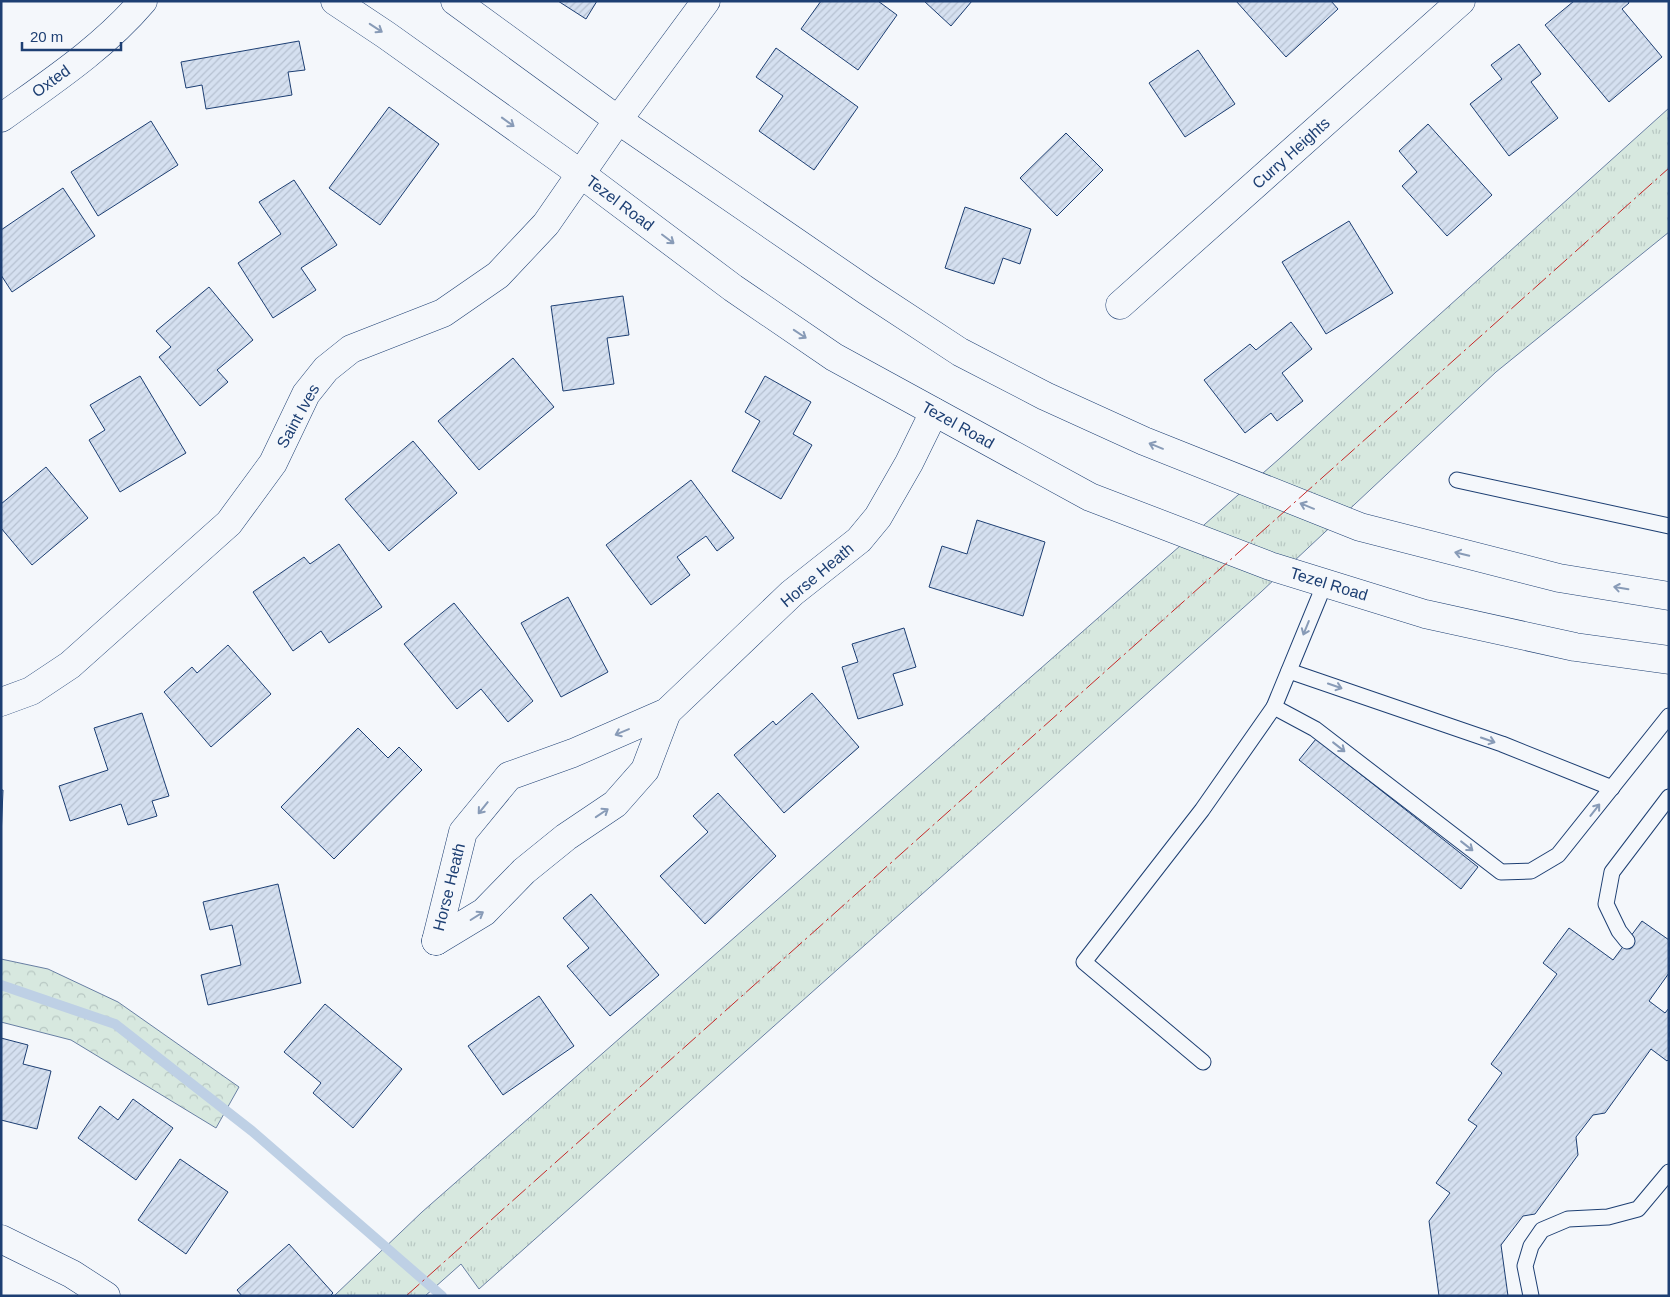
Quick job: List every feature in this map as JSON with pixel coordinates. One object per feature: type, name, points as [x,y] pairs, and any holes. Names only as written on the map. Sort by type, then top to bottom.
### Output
[{"type":"street","name":"Oxted","points":[[1,118],[97,47],[121,27],[143,1]]},
{"type":"street","name":"Tezel Road","points":[[335,1],[386,34],[581,174],[733,288],[834,357],[1090,497],[1262,562],[1425,614],[1575,647],[1669,660]]},
{"type":"street","points":[[455,1],[618,120],[960,352],[1046,396],[1144,441],[1360,527],[1559,578],[1669,596]]},
{"type":"street","name":"Saint Ives","points":[[1,702],[31,691],[70,665],[230,523],[273,463],[306,394],[326,369],[352,349],[443,313],[498,275],[546,224],[618,120],[706,1]]},
{"type":"street","name":"Curry Heights","points":[[1120,305],[1460,2]]},
{"type":"street","name":"Horse Heath","points":[[667,712],[645,770],[615,804],[566,837],[545,854],[484,912],[436,941],[463,832],[509,776],[573,753],[667,712],[792,593],[859,540],[878,517],[909,463],[934,412]]},
{"type":"street","points":[[1,1239],[72,1274],[106,1296]]},
{"type":"lane","points":[[1457,480],[1669,526]]},
{"type":"lane","points":[[1204,1062],[1084,962],[1202,810],[1274,707],[1325,583]]},
{"type":"lane","points":[[1289,671],[1502,744],[1612,788]]},
{"type":"lane","points":[[1274,707],[1315,729],[1501,872],[1531,871],[1558,855],[1669,716]]},
{"type":"lane","points":[[1627,941],[1619,931],[1606,904],[1612,872],[1669,798]]},
{"type":"lane","points":[[1531,1296],[1526,1266],[1531,1246],[1542,1230],[1568,1218],[1608,1217],[1638,1210],[1669,1172]]},
{"type":"green space","points":[[1669,108],[1669,232],[1496,372],[1261,592],[479,1289],[461,1264],[425,1296],[334,1296],[422,1212],[1279,459]]},
{"type":"green space","points":[[1,959],[48,969],[118,1002],[239,1087],[216,1128],[71,1040],[1,1022]]},
{"type":"building","points":[[558,1],[597,1],[586,19]]},
{"type":"building","points":[[821,1],[878,1],[897,15],[858,70],[801,29]]},
{"type":"building","points":[[924,1],[972,1],[951,26]]},
{"type":"building","points":[[1236,1],[1331,1],[1338,9],[1286,57]]},
{"type":"building","points":[[1574,1],[1628,1],[1629,3],[1622,9],[1662,57],[1609,102],[1545,25]]},
{"type":"building","points":[[299,41],[305,70],[288,72],[292,95],[206,109],[202,85],[186,88],[181,62]]},
{"type":"building","points":[[1519,44],[1541,74],[1531,82],[1558,118],[1509,156],[1470,104],[1502,79],[1491,65]]},
{"type":"building","points":[[776,48],[858,107],[814,170],[759,131],[783,96],[756,77]]},
{"type":"building","points":[[1198,50],[1235,104],[1185,137],[1149,83]]},
{"type":"building","points":[[389,107],[439,144],[380,225],[329,188]]},
{"type":"building","points":[[151,121],[178,165],[98,216],[71,172]]},
{"type":"building","points":[[1428,124],[1492,195],[1447,236],[1402,186],[1417,172],[1399,151]]},
{"type":"building","points":[[1066,133],[1103,170],[1057,216],[1020,178]]},
{"type":"building","points":[[294,180],[337,245],[301,268],[316,290],[273,318],[238,263],[281,234],[259,202]]},
{"type":"building","points":[[63,188],[95,236],[12,292],[1,275],[1,230]]},
{"type":"building","points":[[965,207],[1031,229],[1020,264],[1003,258],[994,284],[945,268]]},
{"type":"building","points":[[1349,221],[1393,293],[1326,334],[1282,262]]},
{"type":"building","points":[[209,287],[253,340],[217,370],[228,382],[200,406],[159,357],[171,347],[156,331]]},
{"type":"building","points":[[623,296],[629,335],[607,338],[614,384],[563,391],[551,306]]},
{"type":"building","points":[[1291,322],[1312,349],[1282,373],[1303,401],[1277,421],[1271,413],[1245,433],[1204,380],[1250,344],[1256,350]]},
{"type":"building","points":[[513,358],[554,407],[479,470],[438,421]]},
{"type":"building","points":[[140,376],[186,453],[120,492],[89,440],[105,430],[90,405]]},
{"type":"building","points":[[765,376],[811,402],[793,434],[812,445],[781,499],[732,471],[760,421],[745,412]]},
{"type":"building","points":[[413,441],[457,493],[389,551],[345,499]]},
{"type":"building","points":[[46,467],[88,518],[32,565],[1,528],[1,504]]},
{"type":"building","points":[[691,480],[734,538],[717,551],[706,536],[677,557],[690,575],[651,605],[606,545]]},
{"type":"building","points":[[977,520],[1045,542],[1023,616],[929,587],[942,546],[967,554]]},
{"type":"building","points":[[339,544],[382,607],[329,643],[321,631],[293,651],[253,592],[304,557],[310,564]]},
{"type":"building","points":[[568,597],[608,672],[561,697],[521,623]]},
{"type":"building","points":[[454,603],[533,701],[508,722],[481,689],[457,709],[404,644]]},
{"type":"building","points":[[904,628],[916,667],[893,674],[903,705],[858,719],[842,667],[858,662],[852,644]]},
{"type":"building","points":[[228,645],[271,694],[211,747],[164,692],[192,667],[197,673]]},
{"type":"building","points":[[812,693],[859,747],[784,813],[734,755],[773,721],[776,725]]},
{"type":"building","points":[[142,713],[169,796],[152,801],[157,816],[128,825],[121,804],[70,821],[59,786],[108,770],[94,728]]},
{"type":"building","points":[[358,728],[388,758],[399,747],[422,770],[334,859],[281,807]]},
{"type":"building","points":[[1316,739],[1478,867],[1461,889],[1299,760]]},
{"type":"building","points":[[1,790],[3,790],[1,838]]},
{"type":"building","points":[[718,793],[776,856],[705,924],[660,876],[708,832],[693,816]]},
{"type":"building","points":[[278,884],[301,983],[208,1005],[201,975],[241,965],[232,925],[210,930],[203,902]]},
{"type":"building","points":[[591,894],[659,975],[610,1016],[567,966],[589,948],[563,918]]},
{"type":"building","points":[[1642,921],[1669,940],[1669,973],[1649,1001],[1665,1013],[1669,1008],[1669,1059],[1667,1061],[1651,1049],[1605,1113],[1593,1115],[1576,1137],[1578,1155],[1535,1214],[1523,1216],[1501,1245],[1508,1296],[1439,1296],[1429,1221],[1450,1193],[1436,1183],[1477,1126],[1468,1120],[1502,1073],[1491,1064],[1557,974],[1543,963],[1569,928],[1613,960]]},
{"type":"building","points":[[539,996],[574,1046],[503,1095],[468,1046]]},
{"type":"building","points":[[325,1004],[402,1069],[353,1128],[313,1093],[321,1083],[284,1052]]},
{"type":"building","points":[[1,1038],[28,1045],[23,1064],[51,1071],[37,1129],[1,1120]]},
{"type":"building","points":[[133,1099],[173,1128],[136,1180],[78,1138],[100,1106],[118,1120]]},
{"type":"building","points":[[180,1159],[228,1192],[186,1254],[138,1220]]},
{"type":"building","points":[[289,1244],[333,1293],[330,1296],[242,1296],[237,1290]]},
{"type":"waterway","points":[[1,985],[115,1024],[252,1131],[442,1296]]},
{"type":"power","points":[[406,1296],[1669,168]]}]
